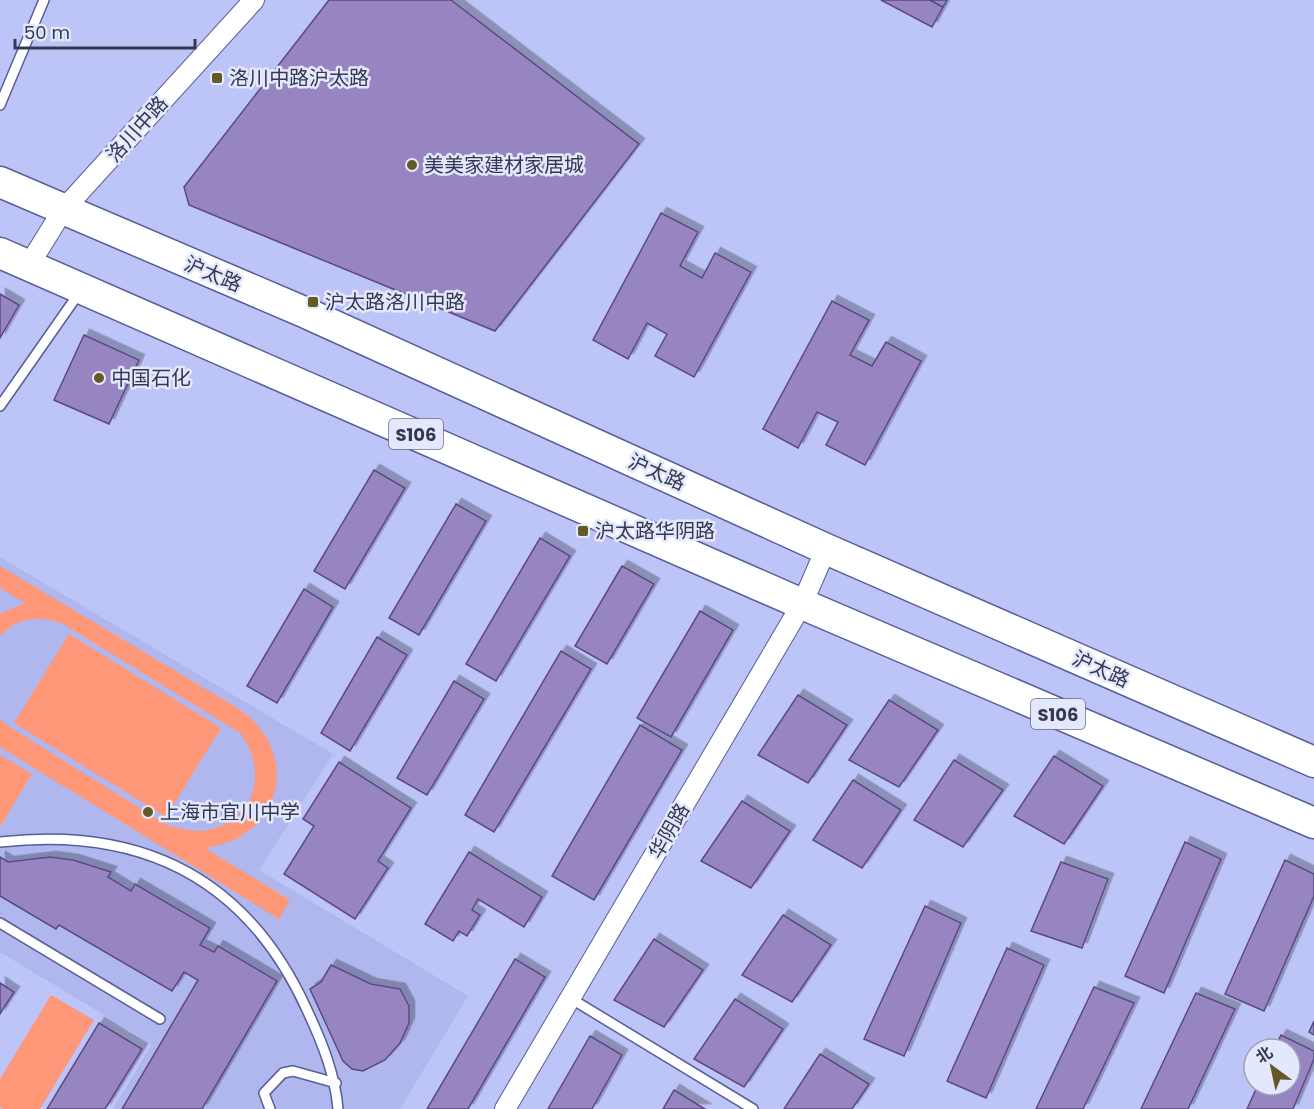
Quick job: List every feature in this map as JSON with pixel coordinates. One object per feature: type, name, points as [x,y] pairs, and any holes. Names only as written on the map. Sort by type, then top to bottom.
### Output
[{"type":"main road","name":"沪太路","points":[[0,182],[304,312],[826,549],[1314,762]]},
{"type":"main road","name":"S106","points":[[0,253],[802,604],[1314,823]]},
{"type":"street","name":"洛川中路","points":[[29,265],[63,210],[254,0]]},
{"type":"street","name":"华阴路","points":[[505,1109],[802,604],[826,549]]},
{"type":"lane","points":[[0,105],[44,0]]},
{"type":"lane","points":[[0,406],[82,289]]},
{"type":"lane","points":[[0,842],[29,839],[95,842],[145,854],[181,868],[222,894],[258,928],[296,984],[336,1083],[338,1109]]},
{"type":"lane","points":[[0,923],[160,1019]]},
{"type":"lane","points":[[570,998],[753,1109]]},
{"type":"lane","points":[[270,1109],[264,1093],[283,1073],[293,1071],[336,1083]]},
{"type":"shaded area","name":"上海市宜川中学","points":[[0,557],[333,754],[259,870],[468,996],[400,1109],[113,1109],[152,1044],[0,952]]},
{"type":"shaded area","points":[[0,566],[239,709],[259,727],[272,748],[277,770],[275,792],[266,812],[252,829],[231,841],[205,848],[290,900],[279,919],[0,747],[0,718],[5,724],[167,825],[192,831],[208,830],[238,816],[247,805],[253,792],[254,762],[249,747],[240,733],[65,625],[31,619],[15,624],[0,636],[0,614],[25,603],[0,588]]},
{"type":"shaded area","points":[[69,634],[221,728],[166,817],[14,723]]},
{"type":"shaded area","points":[[0,755],[32,774],[0,827]]},
{"type":"shaded area","points":[[51,995],[94,1020],[40,1109],[3,1109],[0,1107],[0,1079]]},
{"type":"building","name":"美美家建材家居城","points":[[329,0],[451,0],[639,144],[495,331],[189,205],[184,187]]},
{"type":"building","points":[[881,0],[930,0],[943,7],[932,27]]},
{"type":"building","points":[[930,0],[947,0],[943,7]]},
{"type":"building","points":[[661,213],[698,232],[680,266],[702,278],[715,253],[751,272],[694,377],[655,356],[667,334],[647,323],[628,359],[593,340]]},
{"type":"building","points":[[0,294],[19,305],[0,338]]},
{"type":"building","points":[[832,301],[869,320],[850,355],[872,366],[886,342],[921,361],[865,465],[826,445],[838,422],[817,412],[798,448],[763,429]]},
{"type":"building","points":[[84,335],[139,360],[109,424],[54,400]]},
{"type":"building","points":[[374,470],[405,488],[345,589],[314,571]]},
{"type":"building","points":[[456,504],[486,521],[419,635],[389,618]]},
{"type":"building","points":[[540,538],[570,556],[496,681],[466,664]]},
{"type":"building","points":[[622,566],[654,584],[607,664],[575,646]]},
{"type":"building","points":[[304,589],[333,607],[277,703],[247,686]]},
{"type":"building","points":[[700,611],[733,630],[671,737],[637,718]]},
{"type":"building","points":[[377,637],[407,655],[350,751],[321,733]]},
{"type":"building","points":[[561,651],[591,669],[494,832],[465,815]]},
{"type":"building","points":[[454,681],[484,699],[427,795],[397,778]]},
{"type":"building","points":[[798,695],[847,725],[808,783],[758,755]]},
{"type":"building","points":[[889,700],[938,730],[899,787],[849,760]]},
{"type":"building","points":[[640,725],[682,750],[594,900],[552,876]]},
{"type":"building","points":[[1054,756],[1103,786],[1064,844],[1014,816]]},
{"type":"building","points":[[954,760],[1003,790],[963,847],[914,820]]},
{"type":"building","points":[[339,762],[411,808],[378,861],[388,868],[355,919],[284,874],[314,826],[303,819]]},
{"type":"building","points":[[853,780],[901,810],[862,868],[813,840]]},
{"type":"building","points":[[742,801],[790,831],[751,888],[701,861]]},
{"type":"building","points":[[1185,842],[1221,859],[1164,993],[1125,976]]},
{"type":"building","points":[[469,852],[542,897],[524,927],[478,899],[472,910],[480,915],[467,936],[459,931],[453,941],[425,924]]},
{"type":"building","points":[[0,857],[8,862],[50,857],[73,860],[111,872],[108,877],[131,891],[135,884],[210,928],[200,945],[214,952],[218,946],[277,981],[202,1109],[122,1109],[198,980],[184,972],[172,991],[59,925],[56,929],[0,896]]},
{"type":"building","points":[[1285,860],[1314,874],[1314,896],[1264,1011],[1225,994]]},
{"type":"building","points":[[1061,862],[1108,879],[1082,948],[1031,931]]},
{"type":"building","points":[[925,906],[961,923],[904,1056],[864,1039]]},
{"type":"building","points":[[783,915],[831,945],[792,1002],[742,975]]},
{"type":"building","points":[[654,939],[703,970],[664,1027],[614,1000]]},
{"type":"building","points":[[1007,948],[1044,965],[986,1098],[947,1081]]},
{"type":"building","points":[[515,959],[545,977],[468,1109],[427,1109]]},
{"type":"building","points":[[331,965],[371,984],[400,989],[409,1006],[409,1023],[400,1043],[385,1060],[363,1071],[352,1069],[343,1061],[310,989],[321,982]]},
{"type":"building","points":[[0,983],[14,992],[0,1014]]},
{"type":"building","points":[[1094,987],[1134,1003],[1083,1109],[1036,1109]]},
{"type":"building","points":[[1196,993],[1235,1009],[1188,1109],[1141,1109]]},
{"type":"building","points":[[735,999],[783,1029],[744,1087],[694,1059]]},
{"type":"building","points":[[1314,1021],[1314,1035],[1309,1032]]},
{"type":"building","points":[[99,1023],[142,1049],[105,1109],[47,1109]]},
{"type":"building","points":[[590,1036],[622,1055],[592,1109],[548,1109]]},
{"type":"building","points":[[1302,1045],[1314,1051],[1314,1059],[1302,1088]]},
{"type":"building","points":[[820,1054],[869,1084],[852,1109],[784,1109]]},
{"type":"building","points":[[674,1090],[705,1109],[663,1109]]},
{"type":"building","points":[[1252,1097],[1298,1097],[1293,1109],[1247,1109]]},
{"type":"place","name":"洛川中路沪太路","points":[[217,78]]},
{"type":"place","name":"美美家建材家居城","points":[[412,165]]},
{"type":"place","name":"沪太路洛川中路","points":[[313,302]]},
{"type":"place","name":"中国石化","points":[[99,378]]},
{"type":"place","name":"沪太路华阴路","points":[[583,531]]},
{"type":"place","name":"上海市宜川中学","points":[[148,812]]}]
